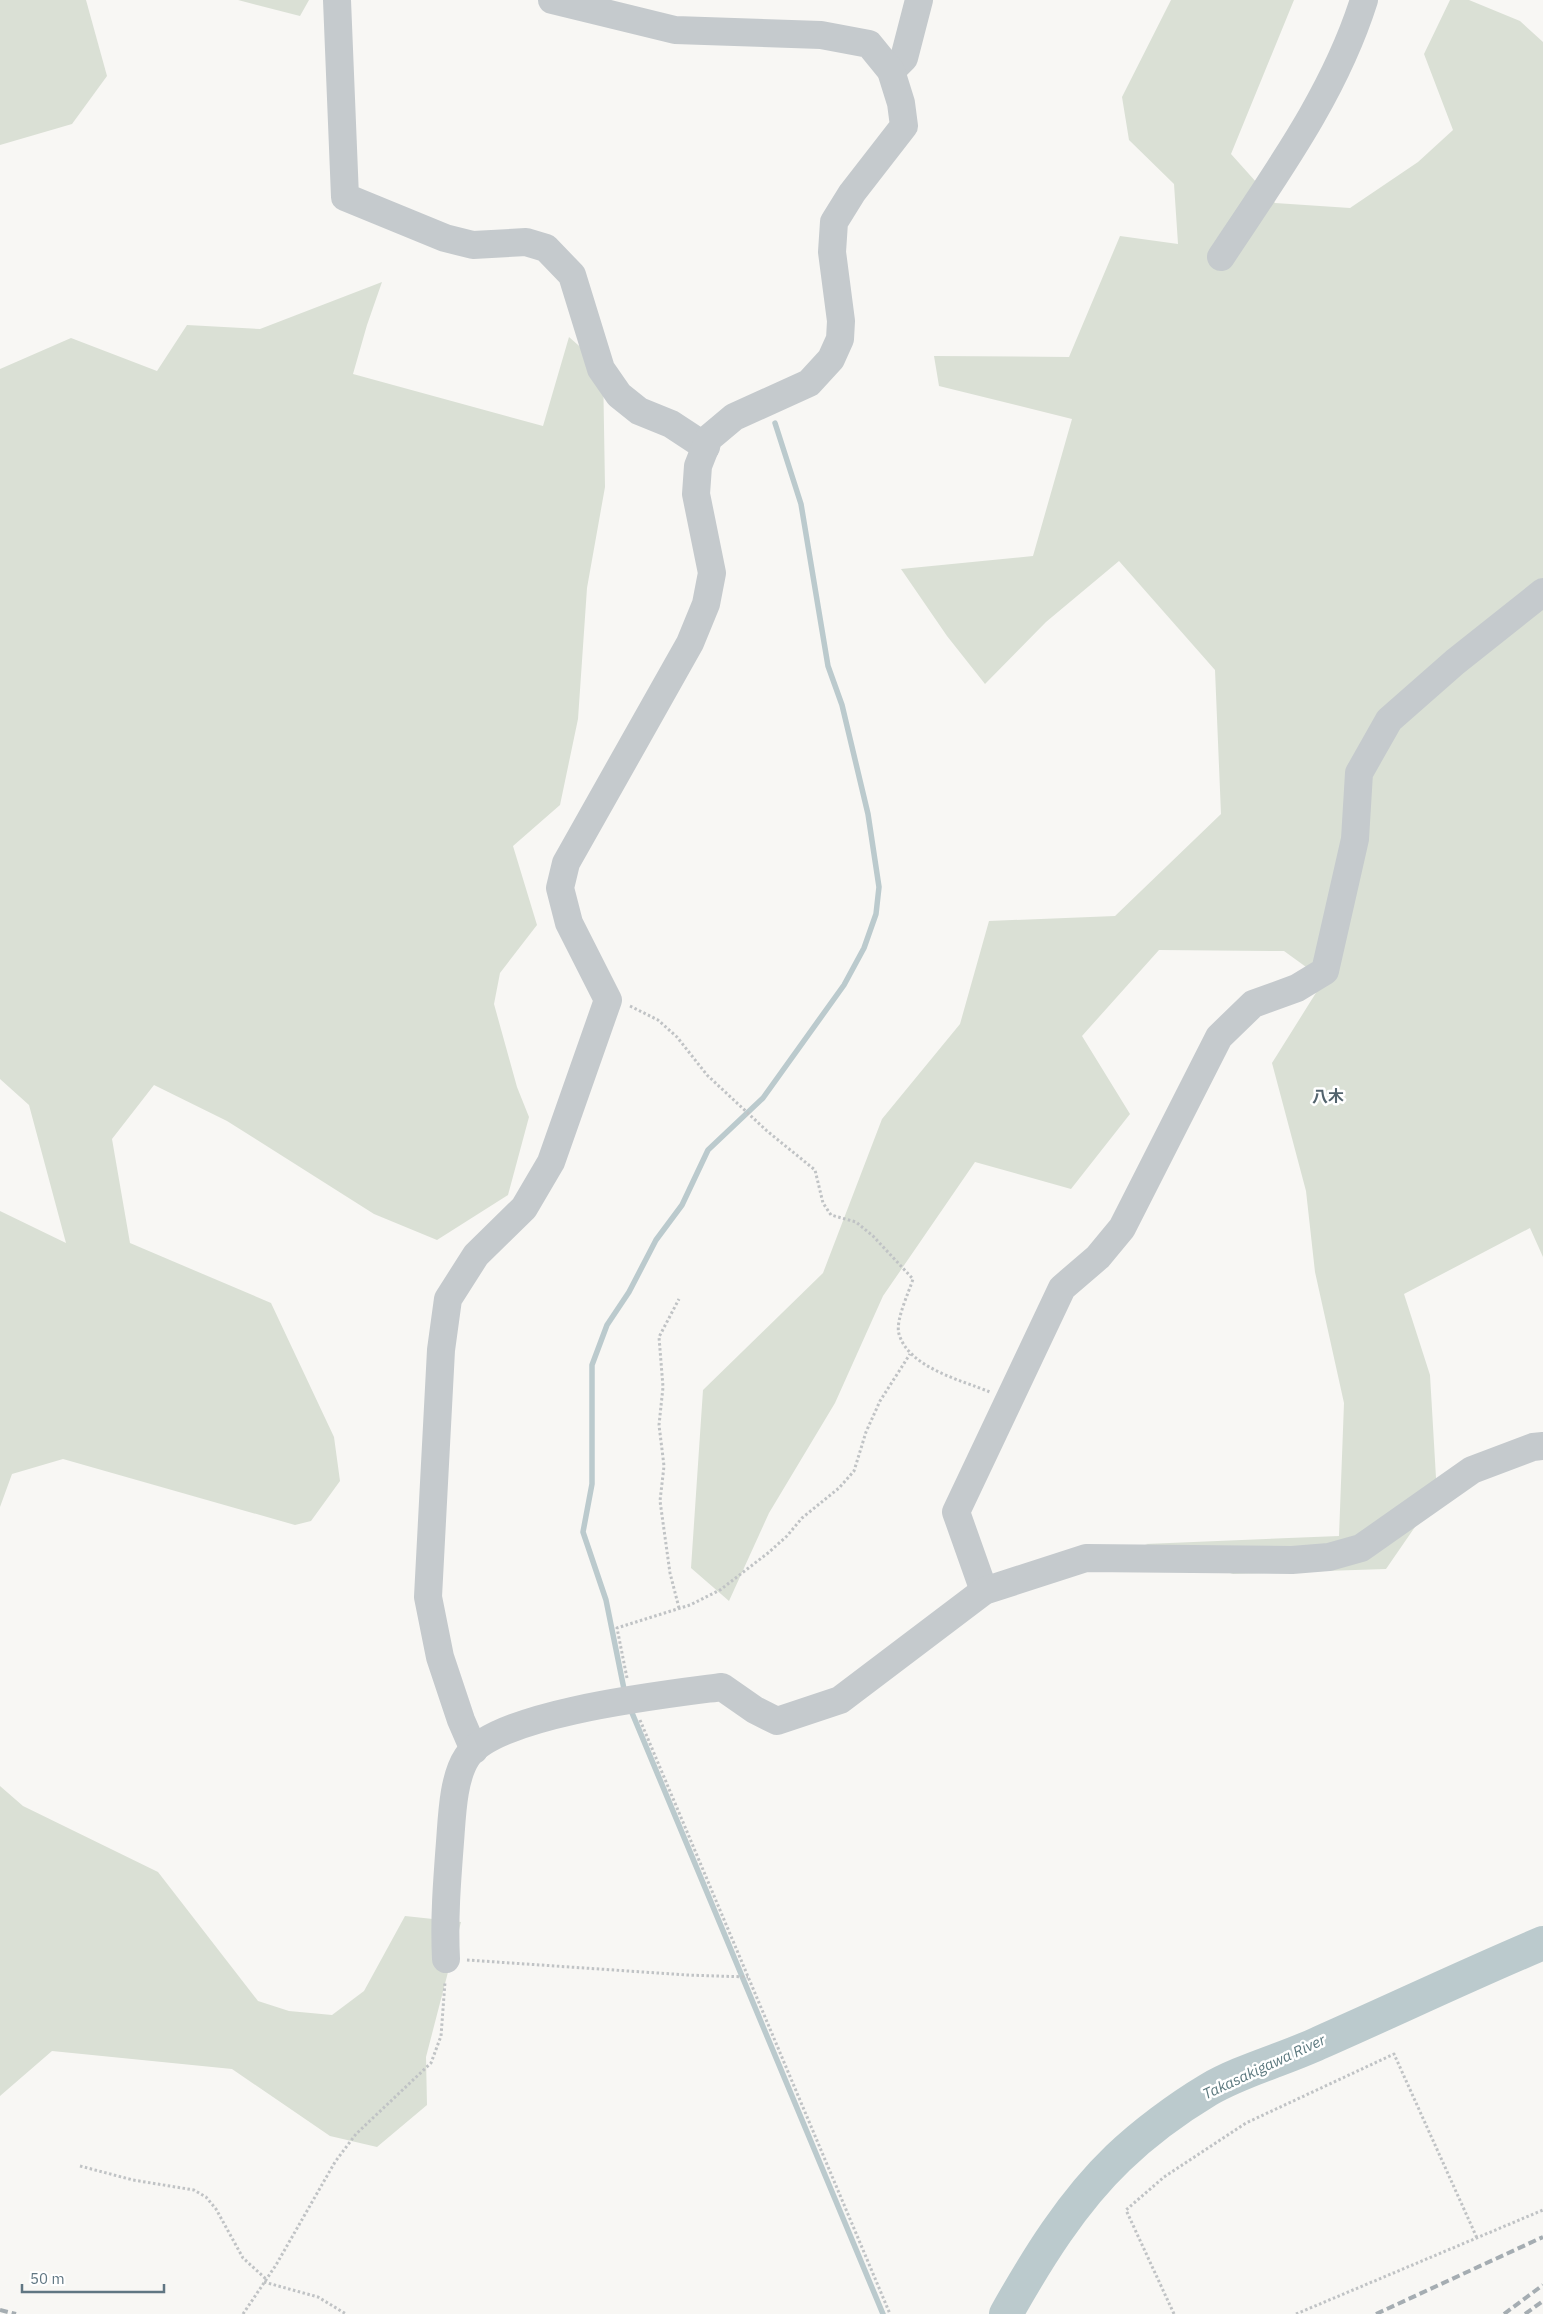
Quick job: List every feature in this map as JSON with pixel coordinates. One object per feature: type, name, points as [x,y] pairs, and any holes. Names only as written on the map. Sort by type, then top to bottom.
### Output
[{"type":"street","points":[[337,0],[345,197],[445,238],[473,245],[526,242],[546,248],[572,275],[602,369],[619,395],[639,411],[671,424],[706,447]]},
{"type":"street","points":[[474,1750],[461,1720],[440,1657],[428,1597],[440,1350],[448,1299],[476,1255],[524,1208],[551,1162],[608,1000],[569,923],[560,888],[566,863],[690,643],[706,604],[712,573],[696,494],[698,466],[709,438],[734,417],[809,383],[831,359],[840,339],[841,321],[832,252],[834,222],[852,193],[904,126],[901,103],[891,71],[869,44],[821,35],[676,30],[552,0]]},
{"type":"street","points":[[891,71],[904,58],[919,0]]},
{"type":"street","points":[[1221,257],[1300,138],[1346,52],[1364,0]]},
{"type":"street","points":[[984,1591],[956,1512],[1062,1288],[1098,1257],[1122,1228],[1219,1037],[1253,1004],[1296,988],[1325,971],[1355,839],[1359,773],[1389,720],[1455,662],[1543,592]]},
{"type":"street","points":[[446,1959],[444,1920],[454,1792],[467,1757],[486,1739],[528,1722],[632,1699],[722,1687],[755,1710],[777,1721],[840,1700],[984,1591],[1086,1558],[1283,1560],[1329,1557],[1361,1548],[1472,1470],[1533,1447],[1543,1446]]},
{"type":"path","points":[[608,1000],[632,1007],[658,1020],[678,1037],[707,1075],[767,1131],[815,1170],[823,1203],[831,1215],[856,1222],[873,1236],[913,1279],[901,1312],[898,1333],[910,1354],[926,1366],[1009,1400]]},
{"type":"path","points":[[679,1299],[659,1337],[663,1387],[659,1425],[664,1466],[660,1501],[670,1573],[679,1608]]},
{"type":"path","points":[[890,2314],[632,1699],[616,1628],[679,1608],[726,1584],[768,1553],[787,1536],[802,1518],[839,1488],[854,1471],[866,1432],[880,1401],[910,1354]]},
{"type":"path","points":[[243,2314],[265,2281],[334,2162],[356,2134],[431,2063],[441,2036],[446,1959],[687,1975],[748,1976]]},
{"type":"path","points":[[1174,2314],[1126,2210],[1164,2177],[1246,2123],[1394,2054],[1477,2238]]},
{"type":"path","points":[[80,2166],[133,2180],[194,2190],[206,2197],[216,2209],[243,2258],[265,2281],[318,2297],[346,2314]]},
{"type":"path","points":[[1296,2314],[1543,2210]]},
{"type":"shaded area","points":[[0,0],[86,0],[107,76],[72,124],[0,145]]},
{"type":"shaded area","points":[[238,0],[309,0],[300,16]]},
{"type":"shaded area","points":[[1171,0],[1294,0],[1231,154],[1275,203],[1350,208],[1418,162],[1453,130],[1424,54],[1450,0],[1469,0],[1520,21],[1543,42],[1543,1257],[1530,1228],[1404,1294],[1430,1375],[1437,1495],[1386,1569],[1233,1574],[1145,1544],[1339,1536],[1344,1403],[1315,1272],[1306,1191],[1272,1063],[1324,980],[1284,951],[1159,950],[1082,1036],[1130,1114],[1071,1189],[975,1162],[883,1296],[835,1403],[769,1513],[729,1601],[691,1568],[703,1390],[823,1273],[882,1119],[960,1024],[989,921],[1115,916],[1221,814],[1215,670],[1119,561],[1046,622],[985,684],[947,636],[901,569],[1033,556],[1072,419],[939,386],[934,356],[1069,357],[1120,236],[1178,244],[1174,184],[1129,140],[1122,97]]},
{"type":"shaded area","points":[[382,282],[353,374],[543,426],[569,337],[603,367],[605,487],[587,588],[578,719],[560,805],[513,846],[537,925],[500,973],[494,1004],[517,1087],[529,1117],[508,1195],[437,1240],[374,1214],[227,1121],[154,1085],[112,1139],[130,1243],[271,1303],[334,1437],[340,1481],[311,1521],[295,1525],[63,1459],[12,1474],[0,1507],[0,1211],[66,1243],[29,1105],[0,1079],[0,369],[71,338],[157,371],[187,325],[260,329]]},
{"type":"shaded area","points":[[0,1786],[23,1806],[158,1872],[258,2001],[289,2011],[332,2015],[364,1991],[405,1916],[461,1922],[426,2057],[427,2105],[377,2147],[330,2136],[232,2069],[52,2051],[0,2096]]},
{"type":"waterway","points":[[625,1694],[606,1600],[583,1532],[592,1484],[592,1365],[607,1325],[629,1292],[656,1240],[682,1205],[708,1150],[763,1098],[844,985],[864,948],[876,914],[879,887],[868,814],[842,705],[828,666],[801,504],[775,423]]},
{"type":"waterway","points":[[630,1708],[883,2314]]},
{"type":"waterway","name":"Takasakigawa River","points":[[1006,2314],[1056,2232],[1085,2193],[1128,2149],[1185,2105],[1221,2083],[1305,2049],[1543,1943]]},
{"type":"railway","points":[[1376,2314],[1543,2237]]},
{"type":"railway","points":[[1504,2314],[1543,2285]]},
{"type":"railway","points":[[1525,2314],[1543,2301]]},
{"type":"railway","points":[[0,2310],[16,2314]]},
{"type":"district","name":"八木","points":[[1328,1096]]}]
